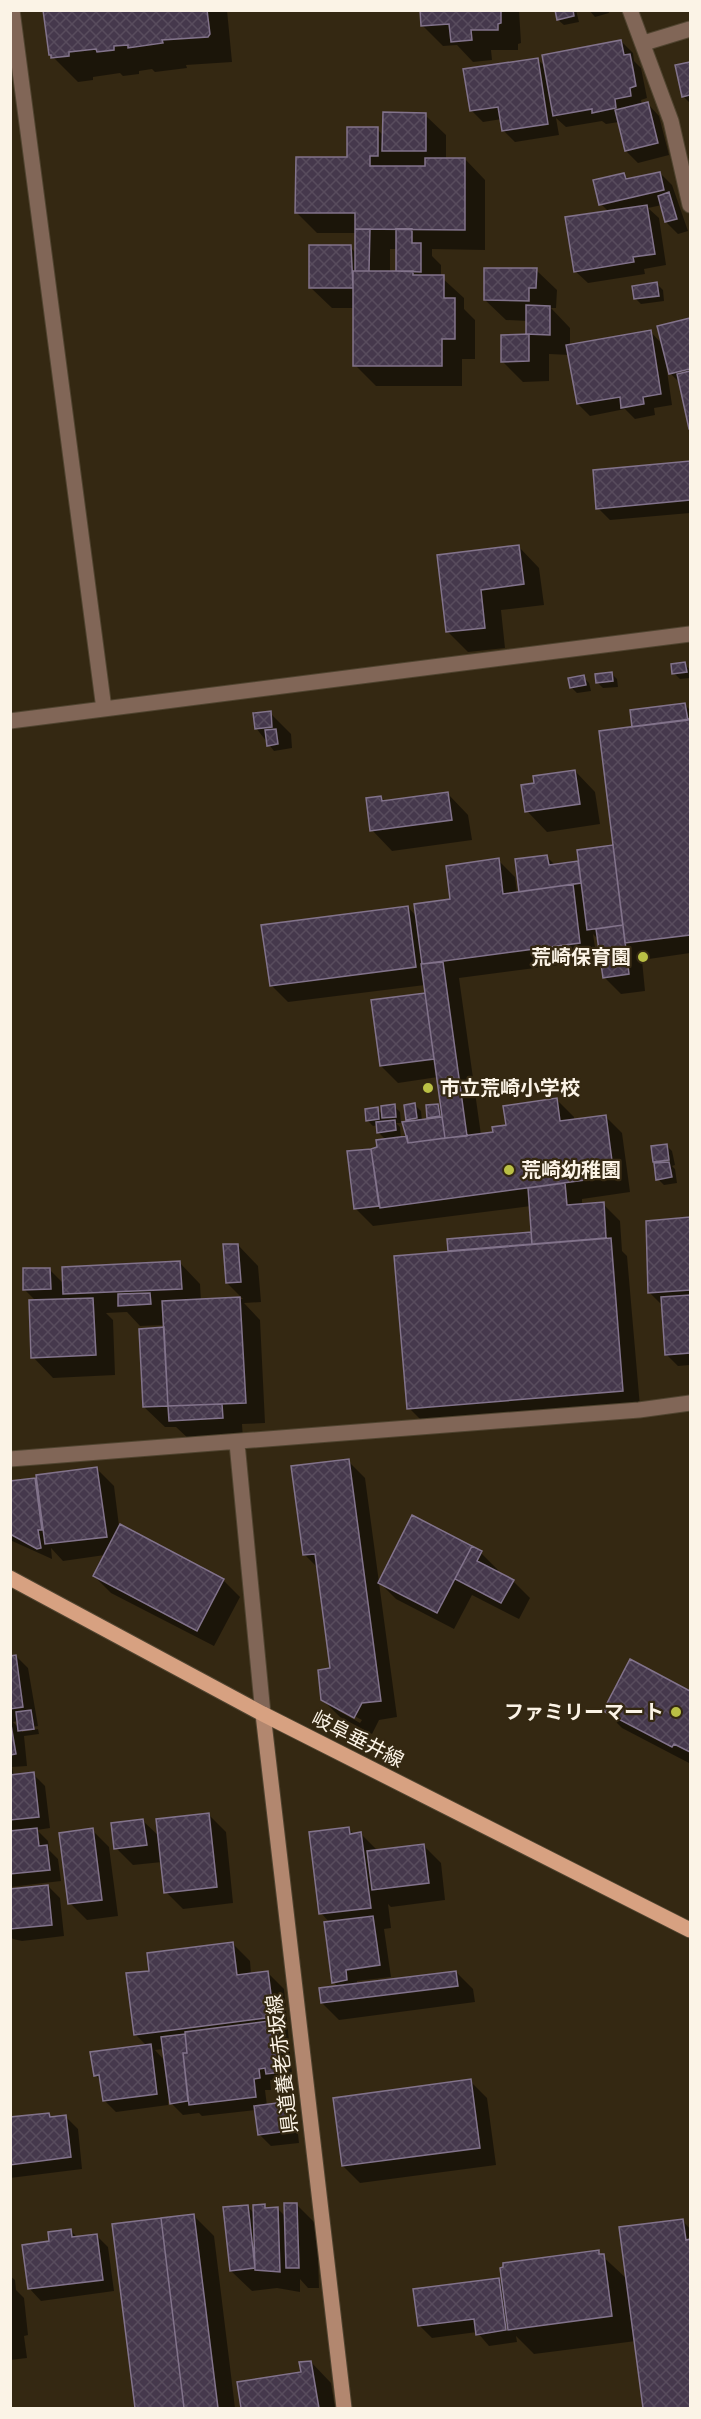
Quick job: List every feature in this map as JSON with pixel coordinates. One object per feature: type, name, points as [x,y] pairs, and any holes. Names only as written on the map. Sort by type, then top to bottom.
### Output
[{"type":"main road","name":"岐阜垂井線","points":[[10,1578],[263,1714],[690,1930]]},
{"type":"main road","name":"県道養老赤坂線","points":[[263,1714],[344,2409]]},
{"type":"street","points":[[12,10],[104,709]]},
{"type":"street","points":[[630,10],[671,121],[690,206]]},
{"type":"street","points":[[644,43],[690,29]]},
{"type":"street","points":[[10,721],[690,634]]},
{"type":"street","points":[[10,1459],[627,1411],[690,1403]]},
{"type":"street","points":[[237,1443],[263,1714]]},
{"type":"building","points":[[43,10],[207,10],[210,34],[208,37],[162,40],[163,43],[128,48],[128,45],[114,46],[114,50],[69,52],[69,56],[51,58]]},
{"type":"building","points":[[420,10],[501,10],[501,23],[498,24],[498,30],[471,30],[472,40],[451,42],[449,24],[421,26]]},
{"type":"building","points":[[555,10],[573,10],[574,16],[557,20]]},
{"type":"building","points":[[621,40],[624,55],[630,54],[633,69],[636,86],[630,88],[631,96],[615,99],[616,108],[592,113],[592,109],[553,116],[542,55]]},
{"type":"building","points":[[538,58],[548,124],[502,131],[498,107],[470,111],[463,69]]},
{"type":"building","points":[[690,62],[690,95],[682,97],[675,65]]},
{"type":"building","points":[[648,102],[658,143],[625,151],[615,110]]},
{"type":"building","points":[[383,112],[426,113],[426,151],[382,151]]},
{"type":"building","points":[[347,127],[378,127],[378,156],[370,156],[370,166],[425,166],[425,158],[465,158],[465,230],[355,229],[355,213],[295,213],[296,157],[347,157]]},
{"type":"building","points":[[660,172],[664,190],[599,205],[593,180],[624,173],[626,179]]},
{"type":"building","points":[[669,192],[677,219],[665,222],[658,196]]},
{"type":"building","points":[[647,205],[655,254],[633,257],[634,262],[574,272],[565,217]]},
{"type":"building","points":[[355,229],[370,229],[369,271],[355,271]]},
{"type":"building","points":[[396,229],[412,229],[412,243],[421,243],[421,272],[396,271]]},
{"type":"building","points":[[309,245],[351,245],[353,288],[309,288]]},
{"type":"building","points":[[484,268],[537,268],[536,288],[529,288],[529,301],[484,300]]},
{"type":"building","points":[[353,271],[413,271],[413,275],[444,275],[444,298],[455,298],[455,339],[442,339],[442,366],[353,366]]},
{"type":"building","points":[[657,282],[659,296],[634,299],[632,286]]},
{"type":"building","points":[[526,305],[550,306],[550,335],[526,334]]},
{"type":"building","points":[[690,318],[690,369],[669,374],[657,326]]},
{"type":"building","points":[[651,330],[661,394],[643,397],[644,404],[621,408],[620,397],[577,404],[566,345]]},
{"type":"building","points":[[529,334],[529,361],[501,362],[501,335]]},
{"type":"building","points":[[690,371],[690,429],[689,429],[677,374]]},
{"type":"building","points":[[690,461],[690,500],[596,509],[593,470]]},
{"type":"building","points":[[519,545],[524,584],[481,590],[485,628],[446,632],[437,555]]},
{"type":"building","points":[[685,662],[687,672],[672,674],[671,664]]},
{"type":"building","points":[[612,672],[613,681],[596,683],[595,674]]},
{"type":"building","points":[[584,675],[586,685],[570,688],[568,678]]},
{"type":"building","points":[[685,703],[688,720],[632,727],[630,710]]},
{"type":"building","points":[[271,711],[272,727],[255,729],[253,713]]},
{"type":"building","points":[[690,719],[690,935],[625,943],[599,731]]},
{"type":"building","points":[[276,729],[278,744],[267,746],[265,730]]},
{"type":"building","points":[[575,770],[580,804],[525,812],[521,785],[534,783],[533,776]]},
{"type":"building","points":[[448,792],[452,820],[370,831],[366,798],[381,796],[382,801]]},
{"type":"building","points":[[613,845],[623,925],[587,930],[577,850]]},
{"type":"building","points":[[547,855],[549,865],[578,861],[581,883],[519,892],[515,859]]},
{"type":"building","points":[[499,858],[503,894],[573,884],[580,943],[422,964],[414,904],[450,899],[446,866]]},
{"type":"building","points":[[408,906],[416,967],[270,986],[261,925]]},
{"type":"building","points":[[623,925],[629,974],[603,978],[596,929]]},
{"type":"building","points":[[443,962],[467,1136],[445,1138],[421,964]]},
{"type":"building","points":[[425,993],[434,1059],[380,1066],[371,1000]]},
{"type":"building","points":[[557,1098],[560,1121],[606,1115],[614,1176],[380,1208],[371,1149],[377,1147],[376,1140],[407,1136],[408,1143],[493,1132],[492,1127],[506,1125],[503,1106]]},
{"type":"building","points":[[415,1103],[417,1118],[406,1120],[404,1105]]},
{"type":"building","points":[[395,1104],[396,1117],[382,1118],[381,1106]]},
{"type":"building","points":[[438,1104],[440,1116],[427,1118],[426,1105]]},
{"type":"building","points":[[378,1107],[379,1119],[366,1121],[365,1109]]},
{"type":"building","points":[[442,1117],[445,1138],[408,1143],[402,1122]]},
{"type":"building","points":[[395,1120],[396,1130],[377,1133],[376,1122]]},
{"type":"building","points":[[667,1144],[669,1160],[653,1162],[651,1146]]},
{"type":"building","points":[[371,1149],[379,1206],[354,1209],[347,1151]]},
{"type":"building","points":[[669,1162],[672,1177],[656,1180],[654,1163]]},
{"type":"building","points":[[565,1183],[567,1205],[604,1202],[606,1238],[532,1244],[528,1188]]},
{"type":"building","points":[[690,1217],[690,1290],[648,1293],[646,1221]]},
{"type":"building","points":[[531,1232],[532,1244],[448,1251],[447,1239]]},
{"type":"building","points":[[611,1238],[623,1391],[407,1409],[394,1256]]},
{"type":"building","points":[[223,1244],[238,1244],[241,1282],[226,1283]]},
{"type":"building","points":[[180,1261],[182,1289],[63,1294],[62,1267]]},
{"type":"building","points":[[23,1268],[50,1268],[51,1289],[23,1290]]},
{"type":"building","points":[[150,1293],[151,1304],[118,1306],[118,1294]]},
{"type":"building","points":[[690,1295],[690,1353],[665,1355],[661,1297]]},
{"type":"building","points":[[240,1297],[246,1403],[168,1406],[162,1301]]},
{"type":"building","points":[[93,1298],[96,1355],[31,1358],[29,1300]]},
{"type":"building","points":[[164,1327],[168,1406],[143,1407],[139,1329]]},
{"type":"building","points":[[222,1404],[223,1418],[169,1421],[168,1406]]},
{"type":"building","points":[[349,1459],[381,1701],[362,1703],[354,1718],[321,1700],[318,1670],[330,1668],[315,1554],[303,1555],[291,1466]]},
{"type":"building","points":[[97,1467],[107,1537],[45,1544],[36,1475]]},
{"type":"building","points":[[35,1478],[42,1530],[38,1530],[41,1548],[37,1549],[10,1534],[10,1481]]},
{"type":"building","points":[[412,1515],[472,1546],[437,1613],[378,1583]]},
{"type":"building","points":[[120,1524],[224,1579],[197,1631],[93,1576]]},
{"type":"building","points":[[472,1546],[482,1551],[477,1561],[514,1580],[501,1603],[455,1579]]},
{"type":"building","points":[[16,1655],[23,1707],[10,1709],[10,1656]]},
{"type":"building","points":[[630,1659],[690,1691],[690,1752],[674,1744],[672,1747],[603,1711]]},
{"type":"building","points":[[31,1710],[34,1729],[18,1731],[16,1712]]},
{"type":"building","points":[[10,1719],[16,1754],[10,1755]]},
{"type":"building","points":[[34,1772],[39,1817],[10,1820],[10,1775]]},
{"type":"building","points":[[209,1813],[217,1887],[164,1893],[156,1819]]},
{"type":"building","points":[[143,1819],[147,1845],[114,1849],[111,1823]]},
{"type":"building","points":[[349,1827],[350,1834],[361,1832],[371,1908],[319,1914],[309,1832]]},
{"type":"building","points":[[37,1828],[39,1846],[47,1845],[50,1870],[10,1874],[10,1831]]},
{"type":"building","points":[[93,1828],[102,1900],[68,1904],[59,1833]]},
{"type":"building","points":[[424,1844],[429,1883],[372,1890],[367,1851]]},
{"type":"building","points":[[48,1885],[52,1925],[10,1929],[10,1889]]},
{"type":"building","points":[[373,1916],[380,1965],[346,1970],[347,1980],[332,1983],[324,1922]]},
{"type":"building","points":[[233,1942],[237,1975],[268,1971],[274,2017],[134,2035],[126,1973],[149,1971],[147,1953]]},
{"type":"building","points":[[456,1971],[458,1986],[321,2003],[319,1988]]},
{"type":"building","points":[[276,2020],[282,2072],[266,2074],[265,2068],[259,2069],[260,2078],[254,2079],[256,2097],[189,2105],[183,2053],[187,2053],[185,2032]]},
{"type":"building","points":[[185,2034],[187,2053],[183,2053],[188,2101],[170,2104],[161,2037]]},
{"type":"building","points":[[151,2044],[157,2094],[103,2101],[99,2075],[94,2076],[90,2052]]},
{"type":"building","points":[[471,2079],[480,2148],[342,2166],[333,2098]]},
{"type":"building","points":[[284,2102],[288,2131],[258,2135],[254,2106]]},
{"type":"building","points":[[49,2113],[50,2117],[66,2115],[71,2157],[10,2165],[10,2117]]},
{"type":"building","points":[[284,2203],[297,2203],[299,2268],[286,2268]]},
{"type":"building","points":[[265,2204],[265,2208],[278,2207],[280,2272],[255,2270],[253,2205]]},
{"type":"building","points":[[248,2205],[255,2268],[230,2271],[223,2207]]},
{"type":"building","points":[[194,2214],[218,2408],[184,2408],[161,2218]]},
{"type":"building","points":[[161,2218],[184,2408],[135,2408],[112,2224]]},
{"type":"building","points":[[683,2219],[686,2240],[690,2239],[690,2408],[643,2408],[619,2227]]},
{"type":"building","points":[[71,2229],[72,2237],[97,2234],[103,2280],[28,2289],[22,2245],[49,2241],[48,2232]]},
{"type":"building","points":[[599,2250],[599,2254],[604,2254],[612,2316],[508,2330],[500,2268],[503,2267],[503,2263]]},
{"type":"building","points":[[499,2278],[506,2330],[476,2335],[474,2319],[418,2326],[413,2289]]},
{"type":"building","points":[[311,2361],[319,2408],[241,2408],[237,2382],[301,2372],[299,2362]]},
{"type":"place","name":"荒崎保育園","points":[[643,957]]},
{"type":"place","name":"市立荒崎小学校","points":[[428,1088]]},
{"type":"place","name":"荒崎幼稚園","points":[[509,1170]]},
{"type":"place","name":"ファミリーマート","points":[[676,1712]]}]
